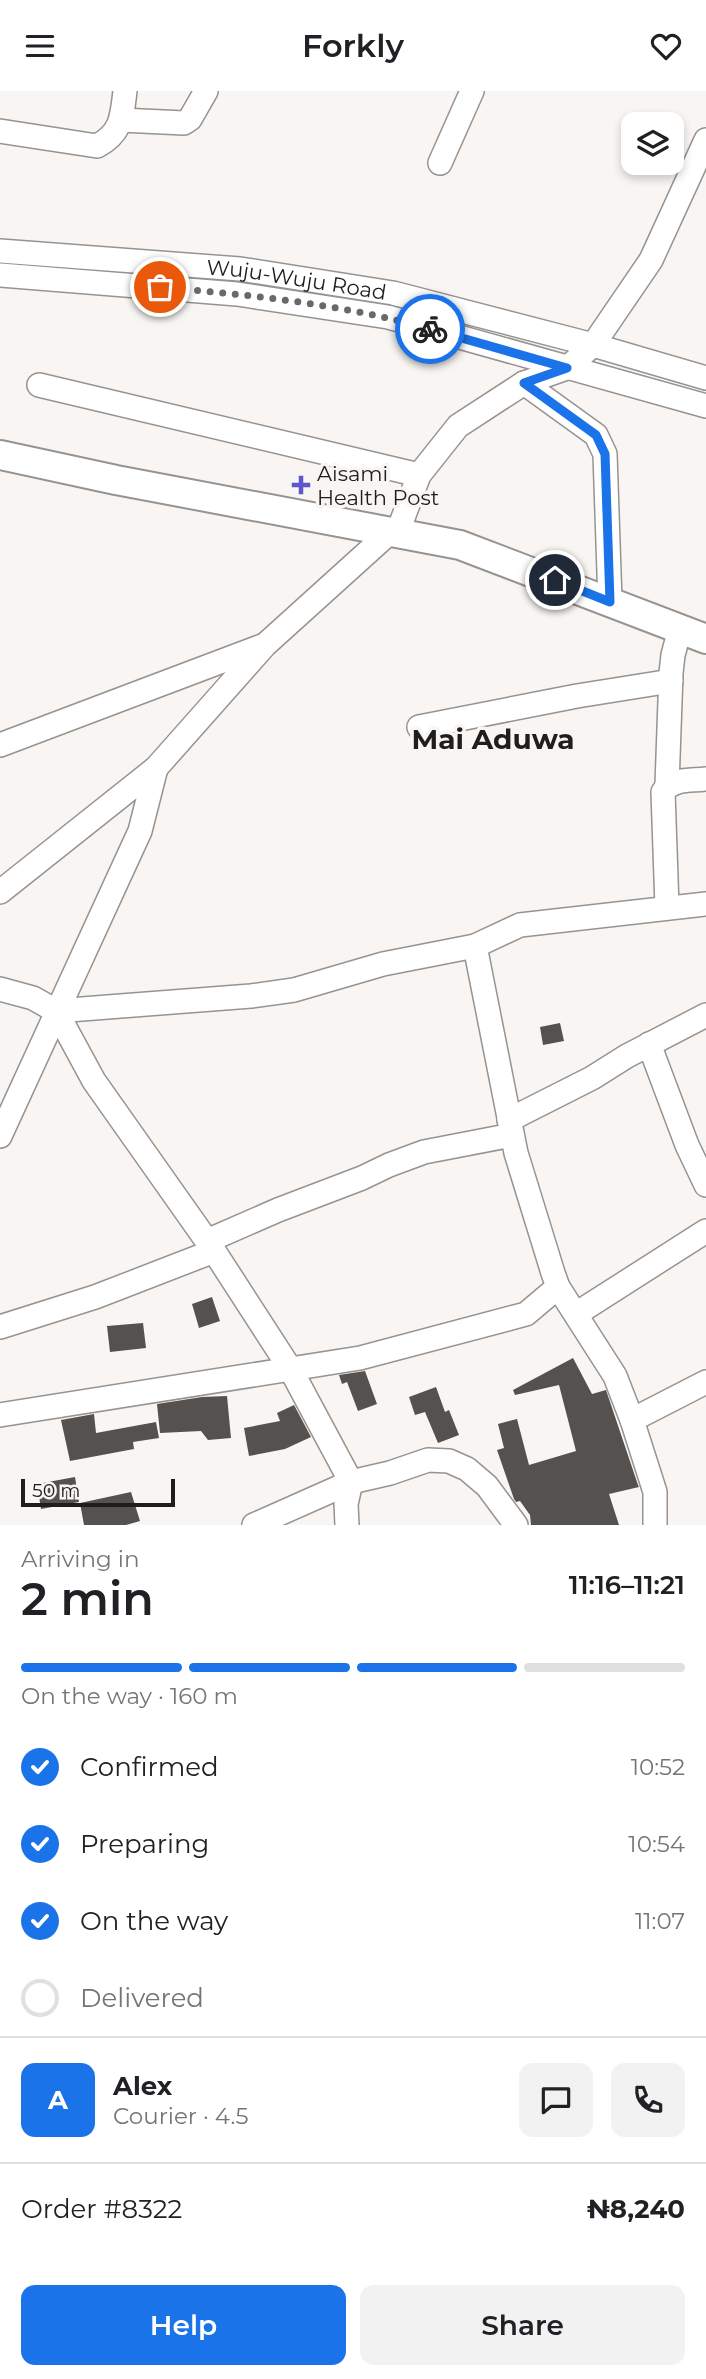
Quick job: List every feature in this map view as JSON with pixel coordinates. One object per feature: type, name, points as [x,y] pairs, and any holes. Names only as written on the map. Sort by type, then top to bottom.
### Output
[{"type":"street","points":[[0,131],[97,146],[111,139],[121,120],[125,91]]},
{"type":"street","points":[[121,120],[184,123],[190,119],[206,91]]},
{"type":"street","points":[[440,163],[472,91]]},
{"type":"street","points":[[0,892],[156,768],[265,645],[393,533],[419,475],[458,426],[524,383],[567,368],[593,345],[652,260],[706,140]]},
{"type":"street","name":"Wuju-Wuju Road","points":[[0,251],[240,269],[393,293],[593,345],[706,378]]},
{"type":"street","name":"Wuju-Wuju Road","points":[[0,275],[237,293],[375,315],[706,406]]},
{"type":"street","points":[[524,383],[596,435],[605,454],[610,602]]},
{"type":"street","points":[[39,385],[419,475]]},
{"type":"street","points":[[0,455],[116,480],[460,545],[706,639]]},
{"type":"street","points":[[667,907],[663,792],[667,785],[673,655],[680,629]]},
{"type":"street","points":[[0,745],[265,645]]},
{"type":"street","points":[[419,727],[576,696],[671,681]]},
{"type":"street","points":[[0,1136],[139,831],[156,768]]},
{"type":"street","points":[[667,785],[706,779]]},
{"type":"street","points":[[56,1011],[251,996],[294,990],[383,964],[475,946],[520,925],[706,904]]},
{"type":"street","points":[[475,946],[516,1153],[558,1287],[615,1376],[632,1420],[655,1492],[655,1525]]},
{"type":"street","points":[[0,989],[33,998],[56,1011],[94,1081],[210,1246],[291,1370],[351,1482],[346,1504],[347,1525]]},
{"type":"street","points":[[0,1327],[95,1297],[210,1246],[278,1210],[362,1178],[388,1165],[424,1151],[511,1127],[649,1044],[706,1015]]},
{"type":"street","points":[[649,1044],[697,1142],[706,1185]]},
{"type":"street","points":[[576,1314],[706,1231]]},
{"type":"street","points":[[0,1415],[360,1358],[526,1314],[558,1287]]},
{"type":"street","points":[[632,1420],[706,1382]]},
{"type":"street","points":[[254,1525],[351,1482],[428,1460],[449,1461],[467,1469],[486,1486],[516,1525]]},
{"type":"building","points":[[560,1023],[564,1041],[543,1045],[540,1027]]},
{"type":"building","points":[[212,1297],[220,1321],[199,1328],[192,1304]]},
{"type":"building","points":[[143,1323],[146,1348],[110,1352],[107,1326]]},
{"type":"building","points":[[573,1358],[592,1394],[606,1390],[639,1487],[609,1494],[619,1525],[531,1525],[530,1515],[520,1501],[516,1502],[514,1499],[497,1450],[504,1448],[498,1424],[517,1419],[529,1465],[576,1451],[559,1385],[515,1395],[513,1390]]},
{"type":"building","points":[[365,1371],[377,1404],[358,1411],[347,1382],[342,1384],[339,1375]]},
{"type":"building","points":[[436,1387],[445,1412],[449,1410],[459,1435],[438,1443],[425,1412],[415,1415],[409,1397]]},
{"type":"building","points":[[227,1396],[231,1438],[208,1440],[201,1431],[160,1433],[157,1404]]},
{"type":"building","points":[[294,1405],[311,1437],[285,1449],[249,1456],[244,1428],[280,1421],[277,1413]]},
{"type":"building","points":[[94,1414],[96,1433],[156,1422],[159,1438],[133,1442],[134,1449],[70,1461],[61,1420]]},
{"type":"building","points":[[75,1477],[79,1502],[41,1509],[37,1484]]},
{"type":"building","points":[[131,1492],[140,1521],[126,1525],[84,1525],[80,1503]]},
{"type":"way so far","points":[[160,287],[237,293],[388,317],[430,329]]},
{"type":"place","name":"Aisami Health Post","points":[[301,485]]},
{"type":"district","name":"Mai Aduwa","points":[[493,739]]},
{"type":"route","points":[[430,329],[567,368],[524,383],[596,435],[605,454],[610,602],[555,580]]}]
